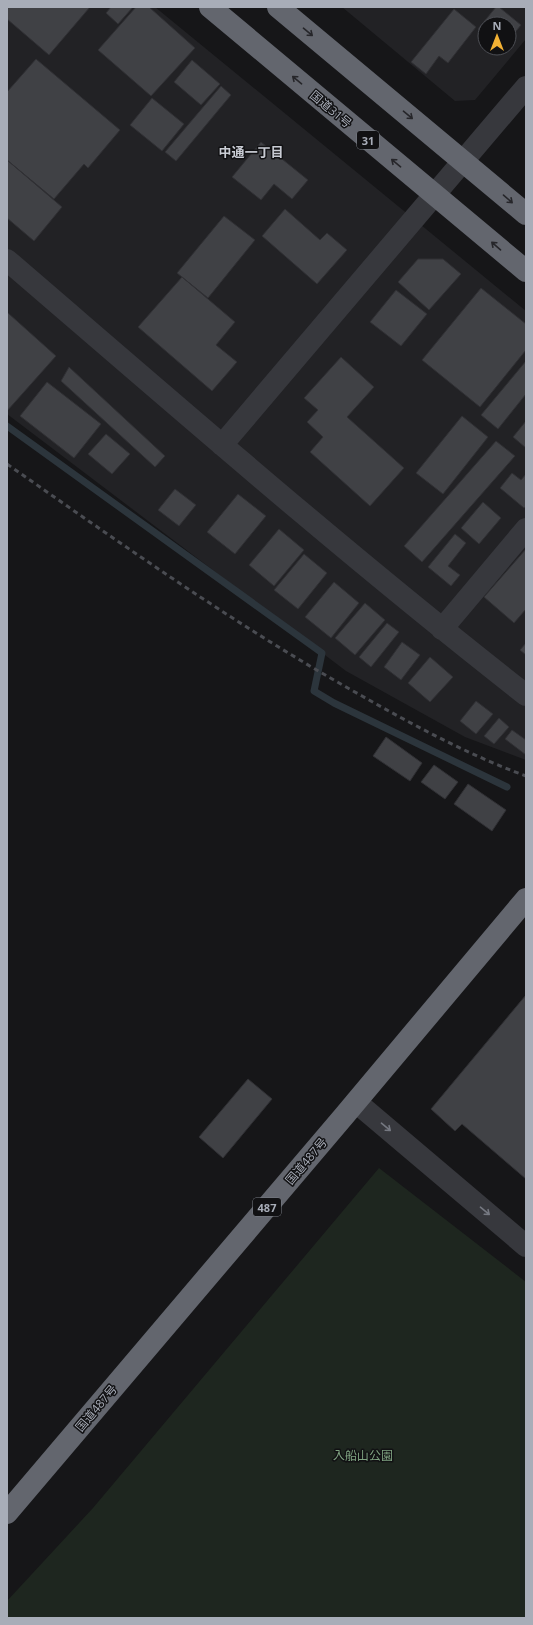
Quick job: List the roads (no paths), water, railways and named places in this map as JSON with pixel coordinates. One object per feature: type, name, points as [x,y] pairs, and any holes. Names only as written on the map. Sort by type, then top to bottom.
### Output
[{"type":"highway","name":"国道31号","points":[[210,7],[526,272]]},
{"type":"highway","points":[[278,7],[526,214]]},
{"type":"highway","name":"国道487号","points":[[7,1513],[356,1102],[526,899]]},
{"type":"street","points":[[222,445],[526,86]]},
{"type":"street","points":[[7,260],[222,445],[442,630],[526,695]]},
{"type":"street","points":[[442,630],[526,530]]},
{"type":"street","points":[[356,1102],[526,1246]]},
{"type":"waterway","points":[[7,426],[322,653],[314,691],[334,703],[507,787]]},
{"type":"railway","points":[[7,464],[226,614],[316,670],[422,729],[484,759],[526,776]]},
{"type":"district","name":"中通一丁目","points":[[251,152]]},
{"type":"park label","name":"入船山公園","points":[[363,1455]]}]
